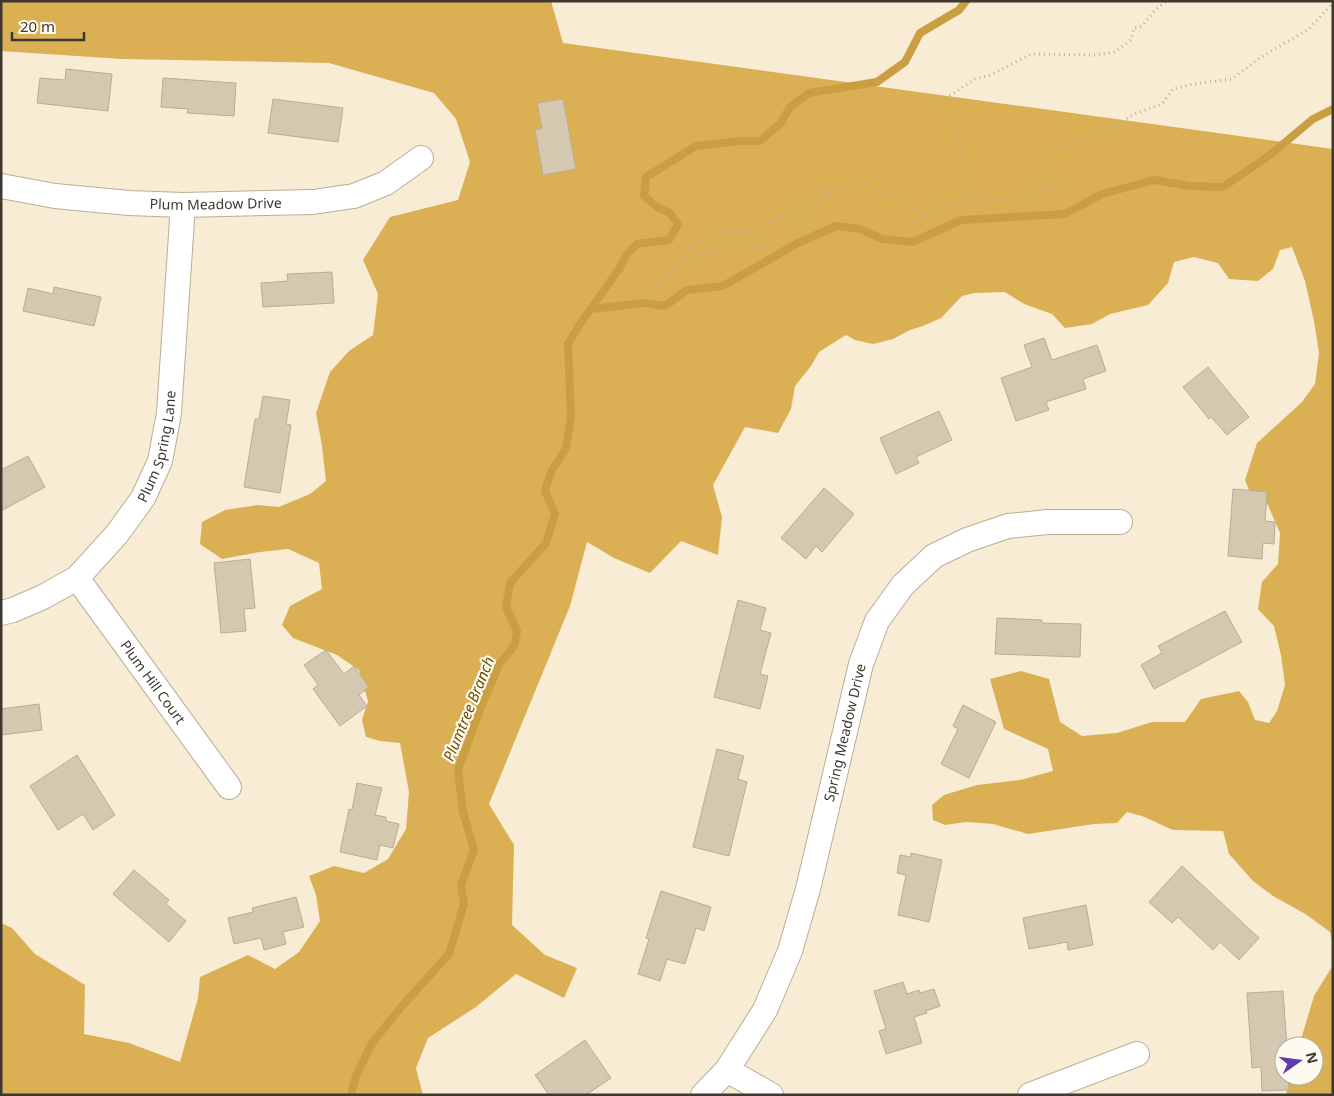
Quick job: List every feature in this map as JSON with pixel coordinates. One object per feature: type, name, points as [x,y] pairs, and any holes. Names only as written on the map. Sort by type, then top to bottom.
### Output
[{"type":"street","name":"Plum Meadow Drive","points":[[1,186],[55,196],[125,203],[183,205],[313,202],[354,196],[386,183],[420,158]]},
{"type":"street","name":"Plum Spring Lane","points":[[1,613],[43,597],[77,578],[118,534],[143,498],[160,461],[169,413],[183,205]]},
{"type":"street","name":"Spring Meadow Drive","points":[[703,1095],[727,1070],[765,1010],[790,951],[808,889],[860,664],[877,621],[903,585],[934,556],[967,540],[1008,526],[1048,522],[1120,522]]},
{"type":"street","name":"Plum Hill Court","points":[[77,578],[228,787]]},
{"type":"street","points":[[1030,1095],[1136,1054]]},
{"type":"street","points":[[727,1070],[771,1095]]},
{"type":"path","points":[[976,204],[953,125],[936,102],[945,100],[975,79],[990,75],[1031,54],[1095,56],[1115,52],[1130,40],[1134,28],[1142,26],[1156,9],[1167,1]]},
{"type":"path","points":[[646,299],[688,250],[719,232],[745,231],[764,222],[774,220],[808,200],[820,190],[834,190],[864,184],[927,217],[938,206],[1005,200],[1032,191],[1052,188],[1057,180],[1048,167],[1041,164],[1058,147],[1105,132],[1134,114],[1162,104],[1173,89],[1193,84],[1232,79],[1261,57],[1309,29],[1333,3]]},
{"type":"path","points":[[677,264],[701,254],[722,249],[757,245],[770,250],[779,247],[811,219],[822,196],[834,190]]},
{"type":"shaded area","points":[[1,1],[551,1],[563,43],[1333,149],[1333,945],[1330,932],[1253,881],[1229,854],[1223,831],[1173,830],[1142,816],[1127,812],[1117,823],[1094,824],[1028,834],[993,824],[966,822],[945,825],[933,820],[932,805],[944,795],[977,785],[1020,780],[1053,771],[1048,749],[1004,729],[990,679],[1021,671],[1049,679],[1060,722],[1082,736],[1117,733],[1152,722],[1185,722],[1201,699],[1239,691],[1248,702],[1255,720],[1269,723],[1277,711],[1285,685],[1281,655],[1274,626],[1258,609],[1262,582],[1278,564],[1280,533],[1268,505],[1252,498],[1245,480],[1257,443],[1302,402],[1315,384],[1319,353],[1314,321],[1305,281],[1292,247],[1280,250],[1273,269],[1258,281],[1229,279],[1218,263],[1194,257],[1174,262],[1168,283],[1148,305],[1110,314],[1092,324],[1065,328],[1052,314],[1024,304],[1005,292],[975,293],[962,296],[941,318],[893,339],[873,344],[855,340],[846,335],[819,352],[811,366],[795,386],[791,409],[778,433],[745,427],[713,485],[722,517],[718,555],[681,541],[650,573],[614,558],[587,542],[570,606],[489,804],[514,845],[512,925],[545,955],[577,968],[564,998],[516,974],[476,1007],[428,1038],[416,1068],[423,1095],[1,1095],[1,923],[12,928],[35,954],[85,985],[84,1034],[129,1043],[180,1062],[198,998],[200,977],[248,955],[275,969],[299,952],[320,921],[316,895],[309,876],[334,866],[364,873],[388,859],[406,829],[409,792],[400,743],[380,741],[366,737],[362,720],[368,701],[359,670],[337,655],[293,638],[282,625],[290,606],[322,589],[319,563],[288,549],[222,559],[200,544],[202,522],[225,510],[257,505],[279,507],[310,494],[326,481],[316,413],[330,372],[349,351],[373,335],[378,294],[363,260],[390,217],[458,200],[470,162],[456,119],[434,93],[329,63],[122,59],[1,51]]},
{"type":"shaded area","points":[[1333,965],[1333,1095],[1286,1095],[1288,1086],[1324,1086],[1324,1036],[1302,1036],[1314,996]]},
{"type":"building","points":[[66,69],[112,74],[108,111],[37,103],[40,78],[65,80]]},
{"type":"building","points":[[163,78],[236,83],[234,116],[187,113],[188,109],[161,107]]},
{"type":"building","points":[[273,99],[343,108],[338,142],[268,133]]},
{"type":"building","points":[[563,99],[576,169],[543,175],[535,130],[542,128],[537,103]]},
{"type":"building","points":[[332,272],[334,303],[263,307],[261,283],[288,281],[287,274]]},
{"type":"building","points":[[54,287],[101,297],[94,326],[23,311],[28,288],[53,294]]},
{"type":"building","points":[[1044,338],[1052,360],[1097,345],[1106,371],[1083,379],[1086,389],[1046,402],[1049,410],[1016,421],[1001,378],[1032,367],[1024,345]]},
{"type":"building","points":[[1208,367],[1249,417],[1227,435],[1211,417],[1209,419],[1183,387]]},
{"type":"building","points":[[263,396],[290,400],[286,424],[291,425],[280,493],[244,487],[255,419],[259,419]]},
{"type":"building","points":[[939,411],[952,440],[916,457],[919,463],[896,474],[880,438]]},
{"type":"building","points":[[28,456],[45,487],[1,511],[1,470]]},
{"type":"building","points":[[824,488],[854,514],[822,552],[816,546],[806,559],[781,538]]},
{"type":"building","points":[[1233,489],[1267,492],[1265,521],[1275,522],[1274,544],[1263,543],[1262,559],[1228,556]]},
{"type":"building","points":[[250,559],[255,608],[244,609],[246,631],[221,633],[214,563]]},
{"type":"building","points":[[738,600],[766,608],[760,630],[771,633],[760,674],[768,676],[760,709],[714,697]]},
{"type":"building","points":[[1225,611],[1242,642],[1154,689],[1141,665],[1162,653],[1158,646]]},
{"type":"building","points":[[997,618],[1042,620],[1042,623],[1081,624],[1080,657],[995,654]]},
{"type":"building","points":[[326,650],[344,674],[354,666],[369,687],[359,695],[367,706],[340,726],[313,689],[318,685],[304,665]]},
{"type":"building","points":[[39,704],[42,730],[1,735],[1,709]]},
{"type":"building","points":[[963,705],[996,722],[969,778],[941,764],[958,729],[953,726]]},
{"type":"building","points":[[717,749],[744,756],[738,779],[747,782],[729,856],[693,847]]},
{"type":"building","points":[[77,755],[115,815],[93,830],[83,814],[58,830],[30,786]]},
{"type":"building","points":[[357,783],[382,788],[375,815],[386,817],[386,821],[399,824],[393,848],[380,845],[377,860],[340,852],[349,809],[352,810]]},
{"type":"building","points":[[911,853],[942,860],[929,922],[898,915],[906,875],[897,873],[900,855],[911,857]]},
{"type":"building","points":[[1182,866],[1259,938],[1239,960],[1220,942],[1213,950],[1178,917],[1172,923],[1149,902]]},
{"type":"building","points":[[134,870],[169,900],[166,904],[186,921],[169,942],[113,894]]},
{"type":"building","points":[[661,891],[711,907],[704,931],[696,928],[685,964],[667,959],[660,981],[638,974],[649,939],[646,938]]},
{"type":"building","points":[[296,897],[304,927],[283,932],[286,944],[264,950],[261,938],[234,944],[228,918],[253,912],[252,908]]},
{"type":"building","points":[[1086,905],[1093,945],[1068,950],[1067,942],[1029,949],[1023,918]]},
{"type":"building","points":[[903,982],[907,994],[919,990],[920,993],[934,989],[940,1006],[914,1017],[922,1043],[886,1054],[879,1031],[886,1029],[874,991]]},
{"type":"building","points":[[1283,991],[1286,1036],[1274,1036],[1274,1086],[1289,1086],[1289,1090],[1262,1091],[1261,1067],[1252,1068],[1247,993]]},
{"type":"building","points":[[585,1040],[611,1078],[586,1095],[549,1095],[535,1075]]},
{"type":"waterway","name":"Plumtree Branch","points":[[351,1095],[356,1076],[372,1043],[402,1006],[449,954],[464,904],[461,885],[474,850],[463,812],[458,770],[481,707],[500,663],[515,645],[517,631],[506,607],[510,583],[546,543],[555,514],[545,491],[551,472],[566,448],[571,416],[568,344],[619,269],[627,254],[637,244],[669,240],[678,224],[670,213],[657,207],[644,196],[646,177],[696,146],[739,141],[760,141],[780,124],[790,107],[809,93],[877,82],[905,62],[920,33],[959,10],[966,1]]},
{"type":"waterway","points":[[591,309],[644,303],[665,306],[687,290],[723,286],[796,244],[836,226],[860,229],[882,239],[913,242],[961,220],[1065,214],[1102,194],[1154,180],[1190,186],[1223,187],[1270,155],[1313,119],[1333,109]]}]
